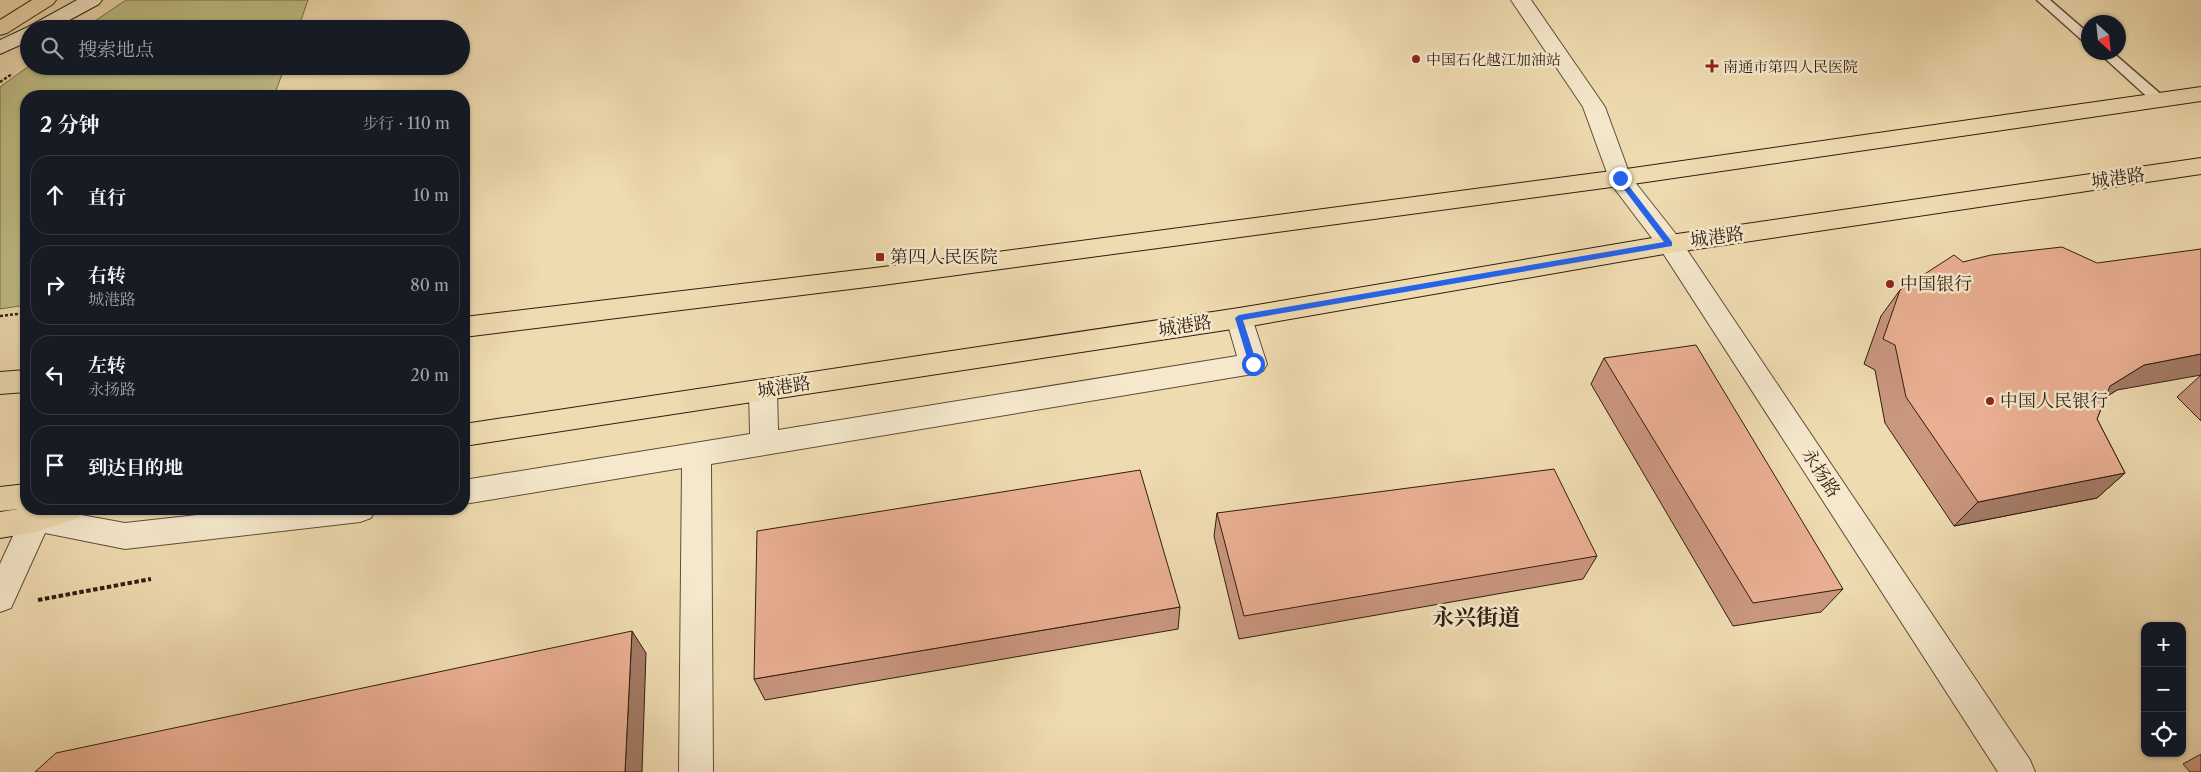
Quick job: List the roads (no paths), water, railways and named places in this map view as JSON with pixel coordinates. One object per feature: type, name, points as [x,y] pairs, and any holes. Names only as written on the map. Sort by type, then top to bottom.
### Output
[{"type":"main road","points":[[0,29],[46,0]]},
{"type":"main road","points":[[470,326],[893,275],[1620,178],[2201,94]]},
{"type":"main road","name":"城港路","points":[[470,434],[1239,318],[1670,244],[2201,166]]},
{"type":"main road","points":[[0,381],[20,380]]},
{"type":"main road","points":[[0,499],[20,504]]},
{"type":"main road","points":[[0,525],[20,513]]},
{"type":"street","points":[[54,20],[92,0]]},
{"type":"street","name":"永扬路","points":[[1521,0],[1594,107],[1620,178],[1670,244],[2018,772]]},
{"type":"street","points":[[0,48],[20,38]]},
{"type":"street","points":[[470,491],[1253,364],[1239,318]]},
{"type":"street","points":[[763,390],[764,442]]},
{"type":"street","points":[[696,772],[697,453]]},
{"type":"street","points":[[14,600],[30,515]]},
{"type":"street","points":[[57,515],[125,536],[308,515]]},
{"type":"lane","points":[[2043,0],[2081,33]]},
{"type":"lane","points":[[2113,60],[2159,100]]},
{"type":"place","name":"中国石化越江加油站","points":[[1416,59]]},
{"type":"place","name":"南通市第四人民医院","points":[[1712,66]]},
{"type":"place","name":"第四人民医院","points":[[880,257]]},
{"type":"place","name":"中国银行","points":[[1890,284]]},
{"type":"place","name":"中国人民银行","points":[[1990,401]]},
{"type":"district","name":"永兴街道","points":[[1476,617]]}]
